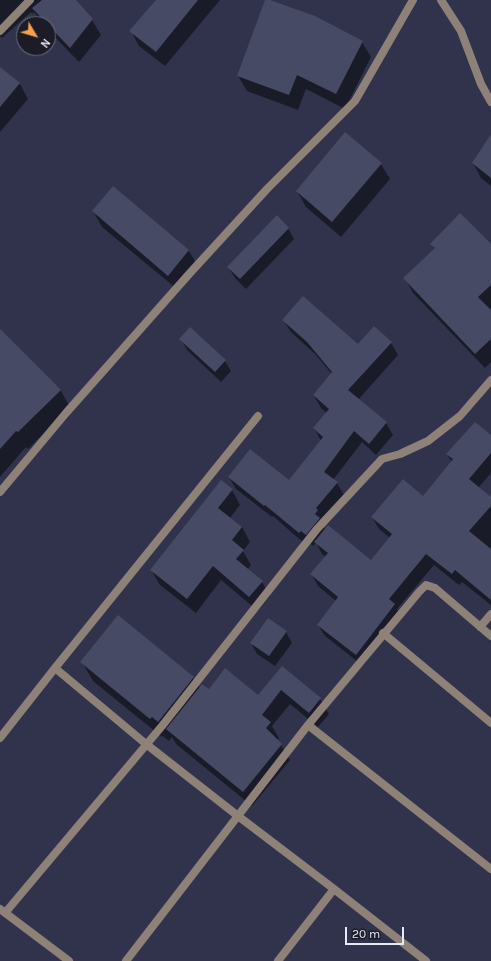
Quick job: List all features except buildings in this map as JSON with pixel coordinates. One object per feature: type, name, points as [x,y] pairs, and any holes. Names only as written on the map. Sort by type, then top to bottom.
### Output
[{"type":"street","points":[[0,31],[30,0]]},
{"type":"street","points":[[0,492],[66,413],[190,273],[267,189],[355,101],[413,0]]},
{"type":"street","points":[[441,0],[461,31],[481,84],[491,102]]},
{"type":"street","points":[[69,961],[2,911],[162,726],[317,529],[382,459],[400,454],[428,441],[460,416],[491,380]]},
{"type":"street","points":[[0,738],[258,416]]},
{"type":"street","points":[[126,961],[308,725],[426,585],[435,588],[491,636]]},
{"type":"street","points":[[480,627],[491,614]]},
{"type":"street","points":[[384,633],[491,723]]},
{"type":"street","points":[[55,668],[146,744],[426,961]]},
{"type":"street","points":[[308,725],[491,869]]},
{"type":"street","points":[[278,961],[334,889]]}]
